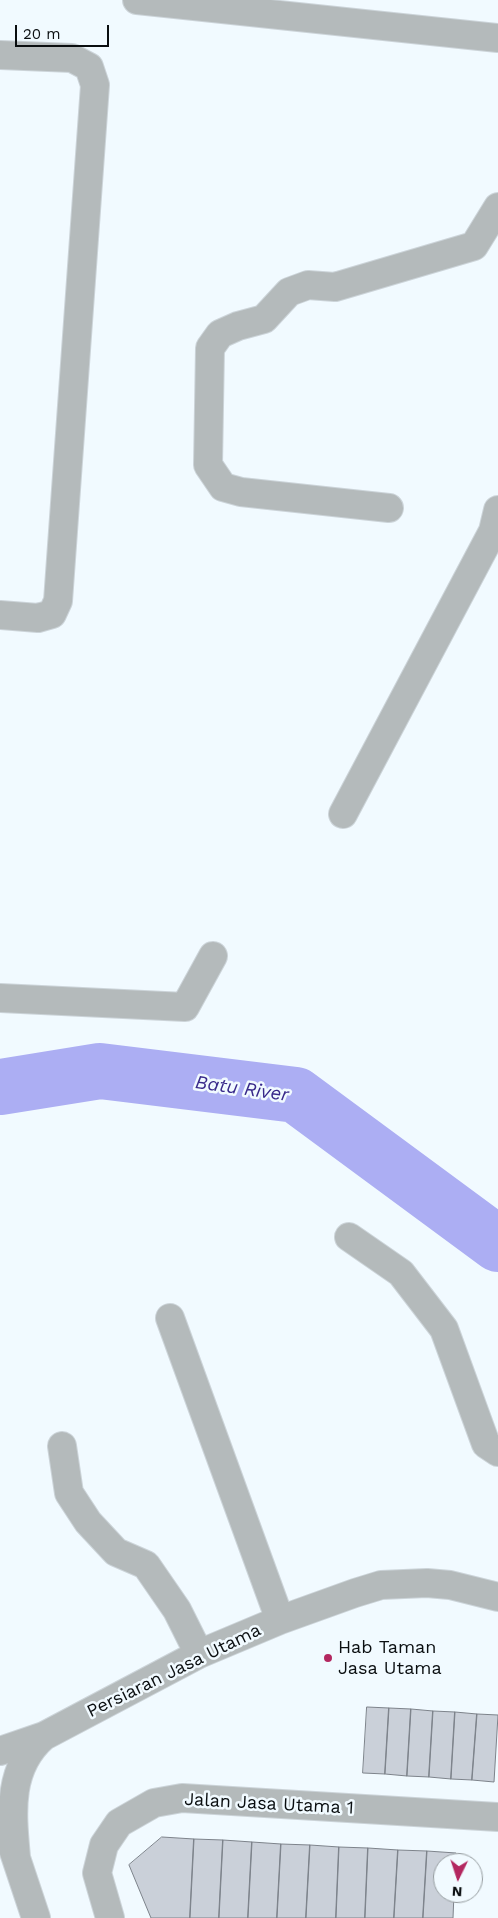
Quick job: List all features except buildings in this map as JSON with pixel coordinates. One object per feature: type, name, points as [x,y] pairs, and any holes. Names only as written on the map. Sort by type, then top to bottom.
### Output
[{"type":"street","points":[[137,0],[498,38]]},
{"type":"street","points":[[0,55],[72,58],[89,67],[95,85],[58,601],[52,614],[38,618],[0,615]]},
{"type":"street","points":[[389,508],[241,492],[223,487],[208,465],[210,348],[220,334],[238,326],[264,319],[289,292],[308,285],[335,287],[474,246],[498,207]]},
{"type":"street","points":[[343,814],[493,530],[498,510]]},
{"type":"street","points":[[0,998],[185,1008],[214,956]]},
{"type":"street","points":[[349,1237],[401,1273],[444,1329],[486,1444],[498,1452]]},
{"type":"street","points":[[170,1318],[280,1620]]},
{"type":"street","points":[[62,1446],[69,1493],[88,1522],[116,1552],[146,1565],[177,1610],[199,1654]]},
{"type":"street","name":"Persiaran Jasa Utama","points":[[0,1751],[44,1736],[199,1654],[280,1620],[381,1586],[450,1585],[498,1597]]},
{"type":"street","points":[[16,1857],[13,1820],[17,1778],[24,1758],[44,1736]]},
{"type":"street","name":"Jalan Jasa Utama 1","points":[[110,1918],[97,1873],[104,1844],[119,1823],[154,1803],[182,1798],[498,1817]]},
{"type":"street","points":[[0,1816],[36,1918]]},
{"type":"street","points":[[0,1833],[16,1857]]},
{"type":"waterway","name":"Batu River","points":[[0,1087],[100,1071],[296,1095],[498,1244]]},
{"type":"place","name":"Hab Taman Jasa Utama","points":[[328,1658]]}]
